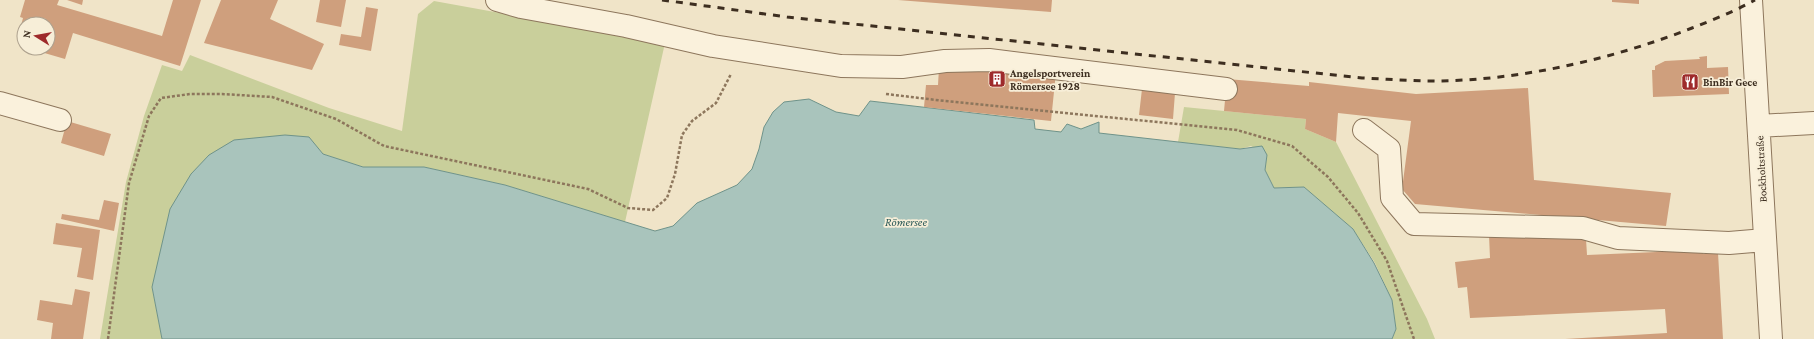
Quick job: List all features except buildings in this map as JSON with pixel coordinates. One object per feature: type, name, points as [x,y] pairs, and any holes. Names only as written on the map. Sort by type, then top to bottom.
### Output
[{"type":"street","points":[[497,0],[521,7],[626,26],[713,46],[841,66],[902,67],[945,61],[989,60],[1226,88]]},
{"type":"street","name":"Bockholtstraße","points":[[1751,0],[1771,339]]},
{"type":"street","points":[[0,103],[60,120]]},
{"type":"street","points":[[1759,126],[1814,122]]},
{"type":"street","points":[[1364,130],[1389,149],[1392,198],[1414,224],[1583,228],[1618,238],[1729,242],[1765,240]]},
{"type":"path","points":[[108,339],[129,183],[149,116],[161,98],[190,94],[272,97],[336,118],[384,146],[588,189],[628,208],[653,210],[668,198],[675,174],[682,135],[692,121],[716,103],[731,74],[739,74]]},
{"type":"path","points":[[884,93],[945,101],[1237,130],[1292,146],[1328,177],[1358,213],[1387,261],[1414,339]]},
{"type":"green space","points":[[434,1],[665,43],[625,222],[505,185],[424,167],[363,167],[323,154],[308,137],[152,287],[162,339],[100,339],[126,182],[144,116],[162,65],[182,71],[190,55],[329,108],[402,131],[418,14]]},
{"type":"green space","points":[[1184,107],[1306,119],[1305,129],[1336,142],[1427,319],[1435,339],[1392,339],[1396,329],[1392,300],[1375,263],[1353,229],[1304,187],[1274,188],[1265,170],[1267,155],[1251,146],[1240,149],[1178,142]]},
{"type":"water","name":"Römersee","points":[[809,99],[836,112],[859,116],[870,101],[1034,120],[1035,129],[1061,132],[1067,124],[1081,129],[1099,122],[1099,133],[1240,149],[1262,146],[1267,155],[1265,170],[1274,188],[1304,187],[1353,229],[1374,263],[1392,300],[1396,329],[1392,339],[162,339],[152,287],[170,209],[191,174],[209,155],[234,140],[285,135],[309,137],[323,154],[363,167],[424,167],[505,185],[655,231],[673,226],[697,203],[737,185],[752,169],[759,149],[764,127],[773,112],[784,102]]},
{"type":"railway","points":[[662,0],[787,17],[1362,78],[1437,81],[1502,77],[1567,66],[1599,58],[1631,49],[1692,28],[1740,8],[1755,0]]},
{"type":"place","name":"Angelsportverein Römersee 1928","points":[[997,79]]},
{"type":"place","name":"BinBir Gece","points":[[1690,82]]}]
